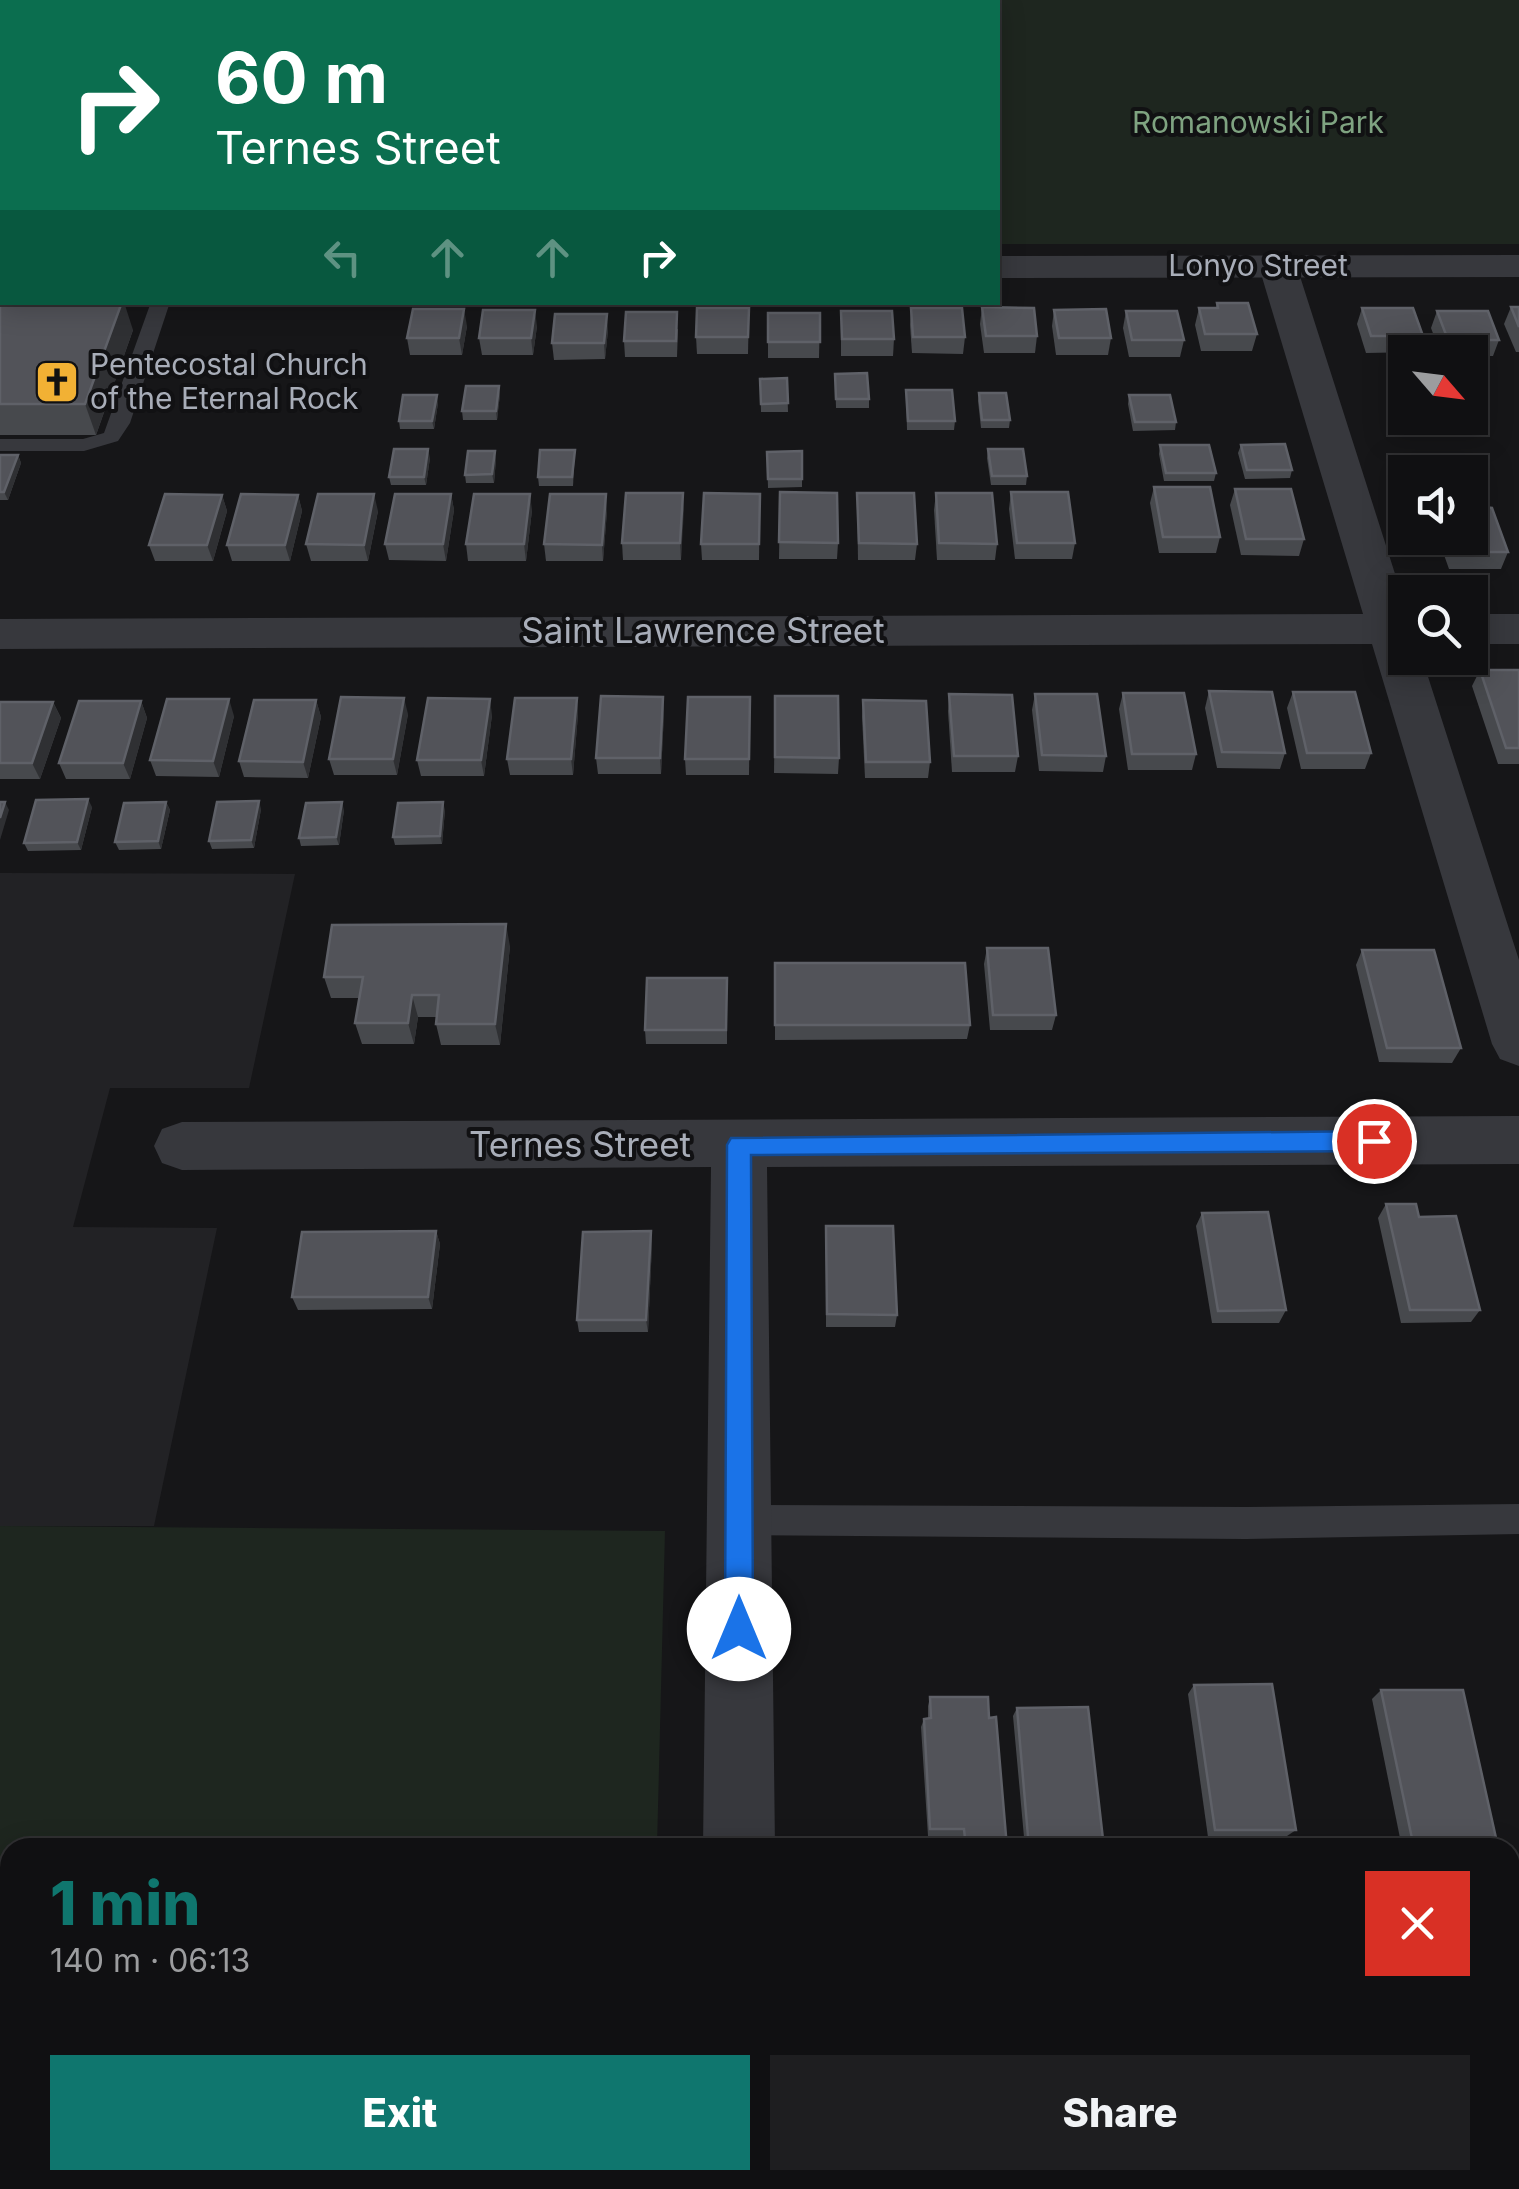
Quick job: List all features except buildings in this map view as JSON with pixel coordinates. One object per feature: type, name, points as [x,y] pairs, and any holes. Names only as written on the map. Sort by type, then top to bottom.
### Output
[{"type":"street","points":[[1278,266],[1388,602]]},
{"type":"street","name":"Lonyo Street","points":[[1000,267],[1519,266]]},
{"type":"street","name":"Saint Lawrence Street","points":[[0,634],[1388,629]]},
{"type":"street","points":[[1488,629],[1519,629]]},
{"type":"street","points":[[1411,675],[1519,1044]]},
{"type":"street","name":"Ternes Street","points":[[182,1146],[1519,1140]]},
{"type":"street","points":[[739,1145],[739,1838]]},
{"type":"lane","points":[[0,445],[84,445],[111,437],[120,423],[160,305]]},
{"type":"lane","points":[[739,1520],[1519,1519]]},
{"type":"shaded area","points":[[0,873],[295,874],[249,1088],[110,1088],[73,1227],[217,1228],[154,1526],[0,1526]]},
{"type":"green space","name":"Romanowski Park","points":[[1000,0],[1519,0],[1519,244],[1000,244]]},
{"type":"green space","points":[[0,1526],[665,1531],[657,1838],[0,1838]]},
{"type":"place","name":"Pentecostal Church of the Eternal Rock","points":[[57,382]]},
{"type":"route","points":[[739,1629],[739,1145],[1374,1141]]}]
